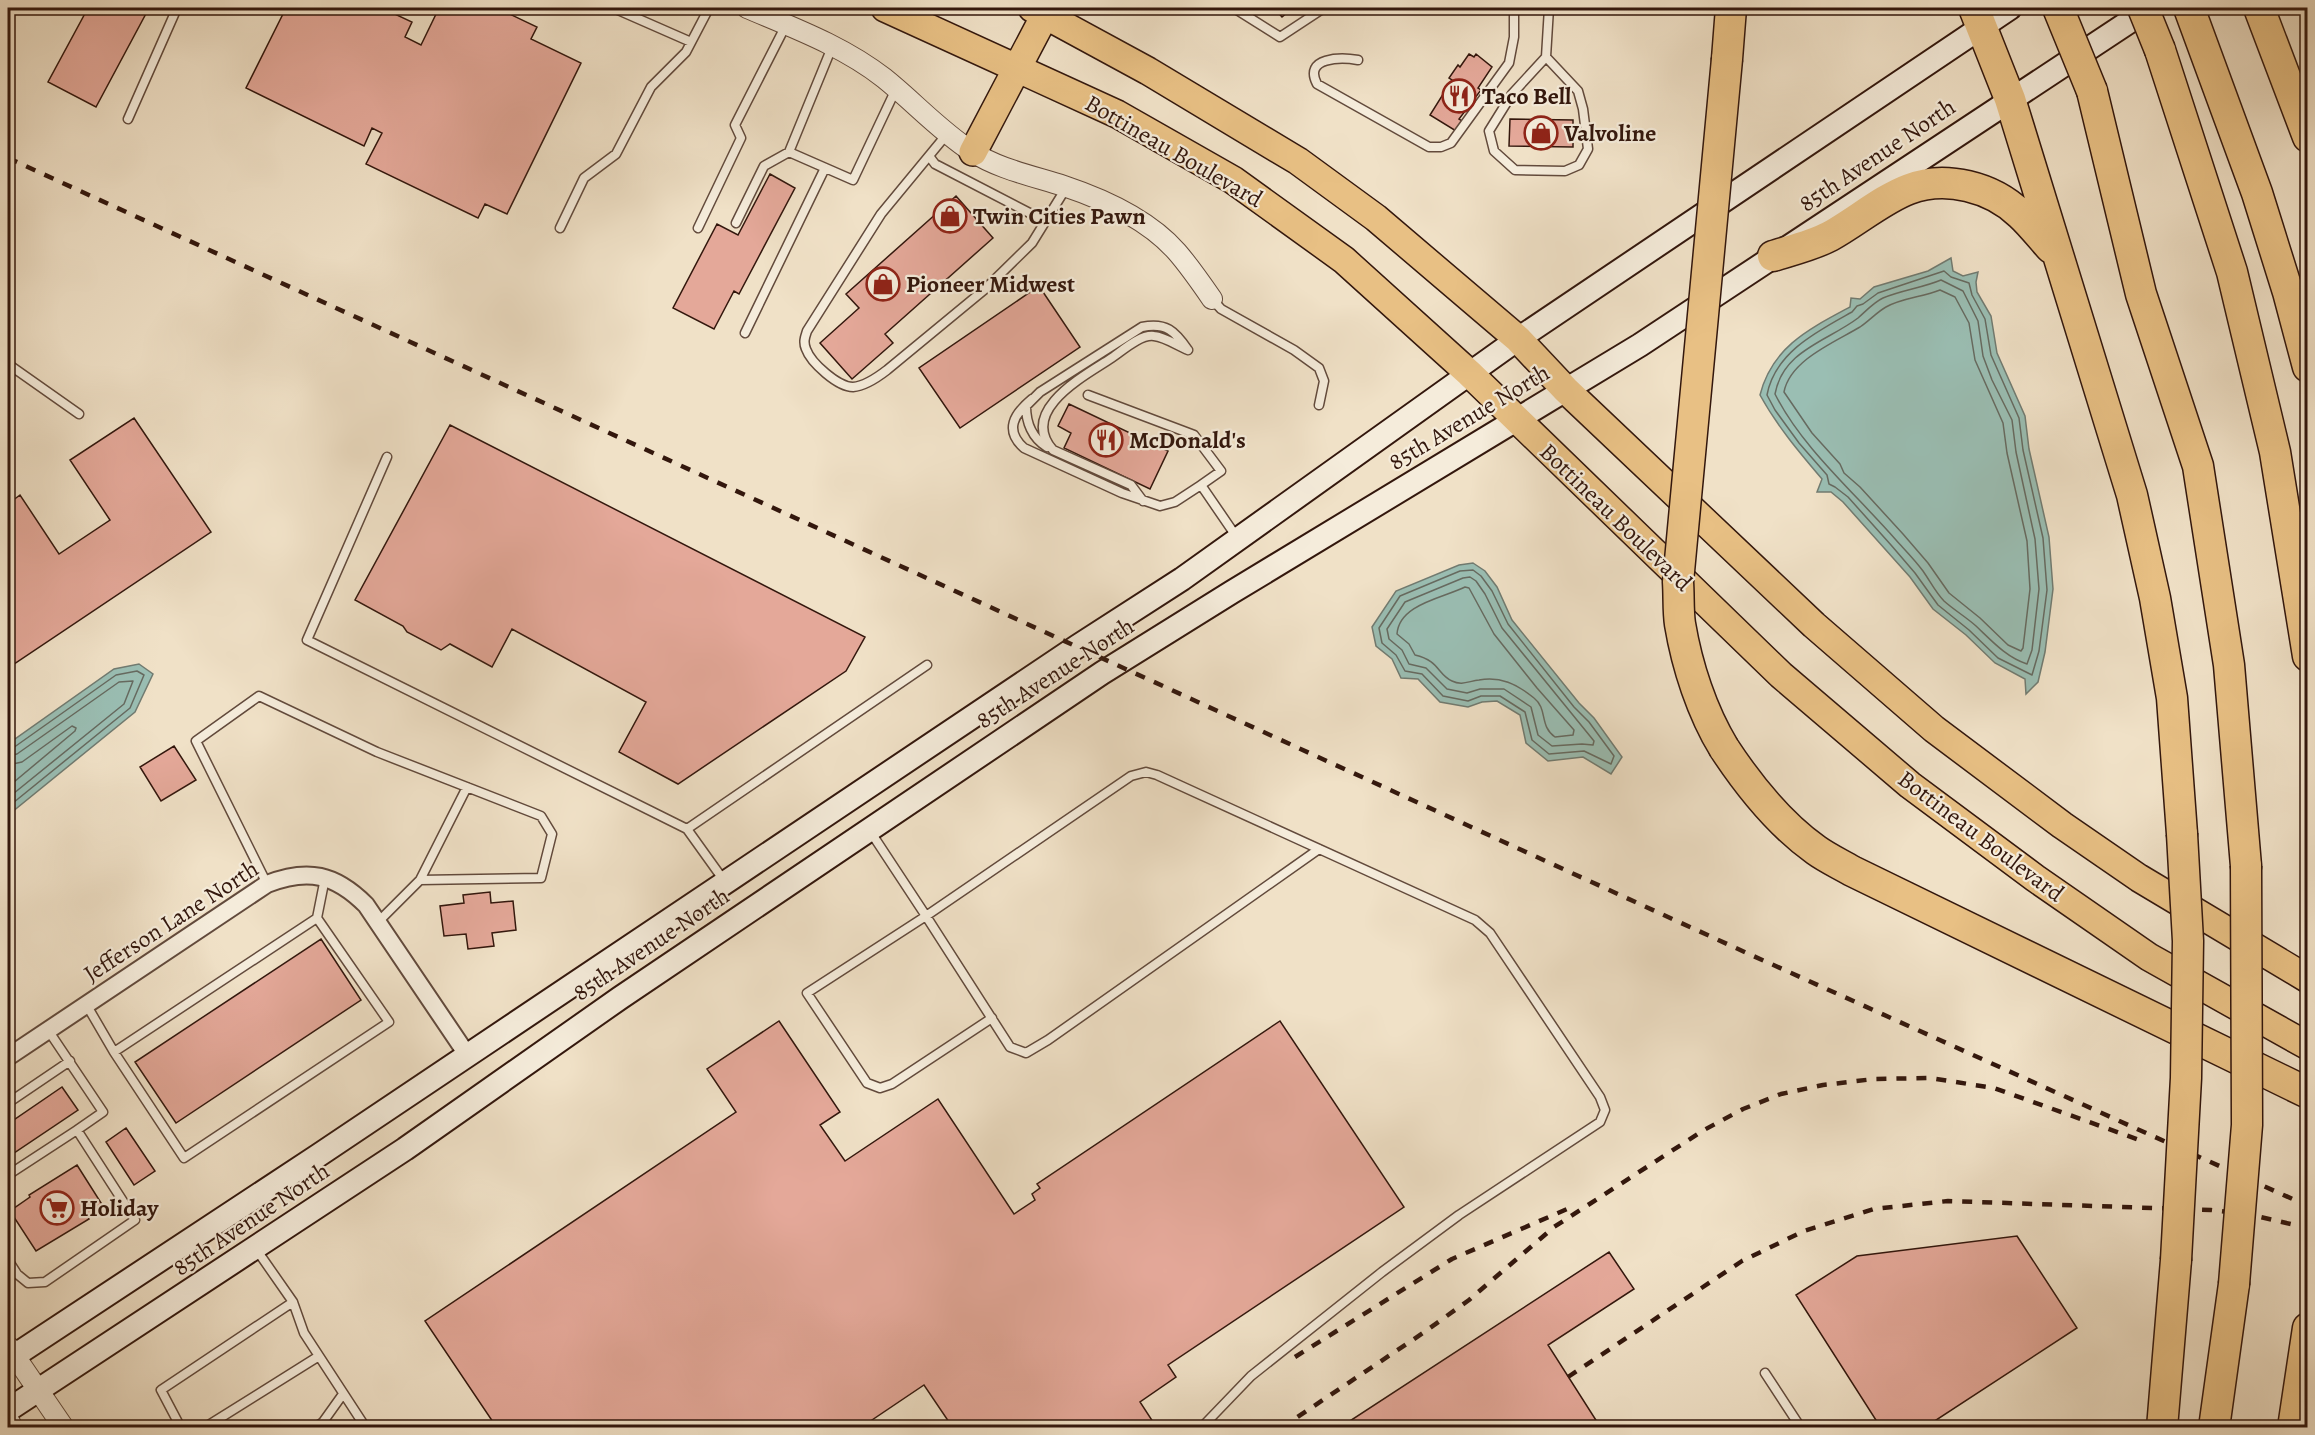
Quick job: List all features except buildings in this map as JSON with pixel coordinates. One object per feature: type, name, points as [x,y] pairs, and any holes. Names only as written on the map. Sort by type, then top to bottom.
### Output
[{"type":"highway","points":[[1731,8],[1678,582],[1680,623],[1691,669],[1704,707],[1724,748],[1745,780],[1780,820],[1817,851],[1852,871],[2307,1093]]},
{"type":"highway","points":[[2058,8],[2092,91],[2141,294],[2198,466],[2229,665],[2246,866],[2247,1125],[2234,1284],[2214,1428]]},
{"type":"highway","points":[[2143,8],[2160,50],[2232,272],[2275,452],[2307,656]]},
{"type":"highway","points":[[2259,8],[2307,137]]},
{"type":"highway","points":[[973,152],[1018,68],[1042,10],[1298,161],[1376,218],[1518,339],[1566,390],[1814,625],[1934,729],[2062,825],[2139,878],[2307,979]]},
{"type":"highway","name":"Bottineau Boulevard","points":[[896,13],[1117,114],[1233,180],[1344,261],[1469,373],[1516,421],[1781,675],[1910,785],[2035,878],[2149,957],[2307,1046]]},
{"type":"highway","points":[[2193,16],[2257,193],[2285,281],[2307,368]]},
{"type":"highway","points":[[1977,17],[2010,99],[2132,495],[2155,598],[2172,698],[2188,941],[2186,1078],[2176,1260],[2162,1428]]},
{"type":"highway","points":[[1773,256],[1828,237],[1908,189],[1947,183],[1980,190],[2020,213],[2060,259]]},
{"type":"highway","points":[[2293,1428],[2307,1328]]},
{"type":"main road","name":"85th Avenue North","points":[[10,1354],[468,1056],[1238,540],[1469,373],[1977,17],[2010,8]]},
{"type":"main road","name":"85th Avenue North","points":[[8,1410],[405,1149],[745,912],[1116,664],[1640,345],[2150,8]]},
{"type":"main road","points":[[848,801],[868,829]]},
{"type":"main road","points":[[725,883],[745,912]]},
{"type":"street","points":[[747,8],[854,57],[896,89],[947,134],[973,152],[1007,168],[1067,187],[1107,203],[1145,225],[1176,250],[1212,299]]},
{"type":"street","name":"Jefferson Lane North","points":[[8,1056],[267,884],[299,874],[325,878],[350,889],[379,921],[468,1056]]},
{"type":"street","points":[[10,1354],[64,1428]]},
{"type":"street","points":[[8,1419],[13,1428]]},
{"type":"lane","points":[[128,119],[177,8]]},
{"type":"lane","points":[[560,228],[584,178],[616,154],[651,87],[686,52],[709,8]]},
{"type":"lane","points":[[1234,8],[1280,37],[1324,8]]},
{"type":"lane","points":[[1358,60],[1343,57],[1322,62],[1315,68],[1313,76],[1317,84],[1429,147],[1441,147],[1451,143],[1509,63],[1514,37],[1514,8]]},
{"type":"lane","points":[[1546,57],[1578,91],[1583,109],[1588,149],[1579,165],[1565,171],[1515,170],[1494,151],[1490,131],[1512,94],[1546,57],[1549,8]]},
{"type":"lane","points":[[618,10],[691,42]]},
{"type":"lane","points":[[698,228],[741,138],[735,125],[786,25]]},
{"type":"lane","points":[[736,223],[764,166],[789,152],[832,46]]},
{"type":"lane","points":[[789,152],[853,180],[896,89]]},
{"type":"lane","points":[[947,134],[881,214],[828,296],[804,339],[806,351],[830,377],[846,386],[856,387],[874,380],[910,353],[1008,266],[1032,243],[1067,187]]},
{"type":"lane","points":[[929,156],[935,164],[1045,221]]},
{"type":"lane","points":[[745,333],[825,168]]},
{"type":"lane","points":[[1212,299],[1221,309],[1294,350],[1319,368],[1324,381],[1319,405]]},
{"type":"lane","points":[[1053,450],[1046,442],[1044,421],[1049,407],[1064,390],[1147,337],[1154,336],[1188,350],[1176,333],[1154,325],[1142,327],[1032,399],[1021,409],[1012,432],[1024,448],[1143,501],[1160,506],[1175,502],[1221,471],[1194,435],[1088,395]]},
{"type":"lane","points":[[8,364],[79,414]]},
{"type":"lane","points":[[1032,399],[1026,406],[1026,417],[1042,444],[1131,485],[1143,501]]},
{"type":"lane","points":[[387,458],[307,640],[687,829],[725,883]]},
{"type":"lane","points":[[1201,485],[1238,540]]},
{"type":"lane","points":[[687,829],[927,664]]},
{"type":"lane","points":[[267,884],[196,741],[258,696],[378,752],[541,816],[552,834],[540,878],[420,880]]},
{"type":"lane","points":[[992,1018],[892,1084],[880,1088],[867,1083],[807,993],[926,916],[1131,776],[1146,772],[1475,920],[1490,933],[1600,1096],[1605,1110],[1600,1122],[1459,1215],[1382,1272],[1251,1376],[1201,1428]]},
{"type":"lane","points":[[379,921],[420,880],[467,788]]},
{"type":"lane","points":[[868,829],[1010,1047],[1026,1053],[1048,1040],[1319,849]]},
{"type":"lane","points":[[114,1052],[317,918],[325,878]]},
{"type":"lane","points":[[86,1005],[184,1158],[388,1022],[317,918]]},
{"type":"lane","points":[[8,1175],[103,1112],[48,1029]]},
{"type":"lane","points":[[8,1103],[70,1061]]},
{"type":"lane","points":[[8,1260],[16,1274],[28,1283],[45,1282],[135,1220],[77,1130]]},
{"type":"lane","points":[[255,1248],[293,1302],[303,1333],[366,1428]]},
{"type":"lane","points":[[181,1428],[160,1390],[293,1302]]},
{"type":"lane","points":[[204,1428],[319,1356]]},
{"type":"lane","points":[[1765,1373],[1801,1428]]},
{"type":"lane","points":[[314,1428],[323,1422],[343,1394]]},
{"type":"water","points":[[1951,258],[1953,271],[1963,276],[1978,272],[1977,292],[1991,316],[1997,353],[2025,416],[2029,449],[2049,537],[2053,589],[2045,652],[2038,682],[2026,694],[2025,679],[1995,663],[1966,635],[1933,609],[1910,577],[1843,502],[1831,492],[1817,492],[1822,479],[1781,428],[1760,395],[1773,364],[1783,352],[1794,341],[1820,323],[1850,307],[1851,298],[1860,299],[1874,287],[1928,271]]},
{"type":"water","points":[[1473,563],[1485,571],[1497,587],[1512,620],[1579,703],[1594,718],[1622,757],[1611,774],[1583,757],[1548,761],[1526,743],[1520,715],[1497,701],[1482,702],[1468,707],[1440,702],[1418,679],[1401,678],[1392,659],[1376,646],[1372,627],[1396,591],[1459,565]]},
{"type":"water","points":[[139,664],[153,674],[135,712],[12,812],[8,812],[8,744],[114,669]]},
{"type":"railway","points":[[8,158],[1749,954],[2308,1206]]},
{"type":"railway","points":[[1281,1428],[1469,1300],[1554,1227],[1704,1130],[1743,1109],[1781,1094],[1823,1085],[1874,1079],[1930,1078],[1994,1088],[2145,1142]]},
{"type":"railway","points":[[1568,1377],[1742,1261],[1804,1231],[1874,1209],[1948,1201],[2211,1210],[2247,1214],[2308,1228]]},
{"type":"railway","points":[[1295,1357],[1452,1259],[1574,1206]]},
{"type":"place","name":"Taco Bell","points":[[1459,96]]},
{"type":"place","name":"Valvoline","points":[[1541,133]]},
{"type":"place","name":"Twin Cities Pawn","points":[[950,216]]},
{"type":"place","name":"Pioneer Midwest","points":[[883,284]]},
{"type":"place","name":"McDonald's","points":[[1106,440]]},
{"type":"place","name":"Holiday","points":[[57,1208]]}]
